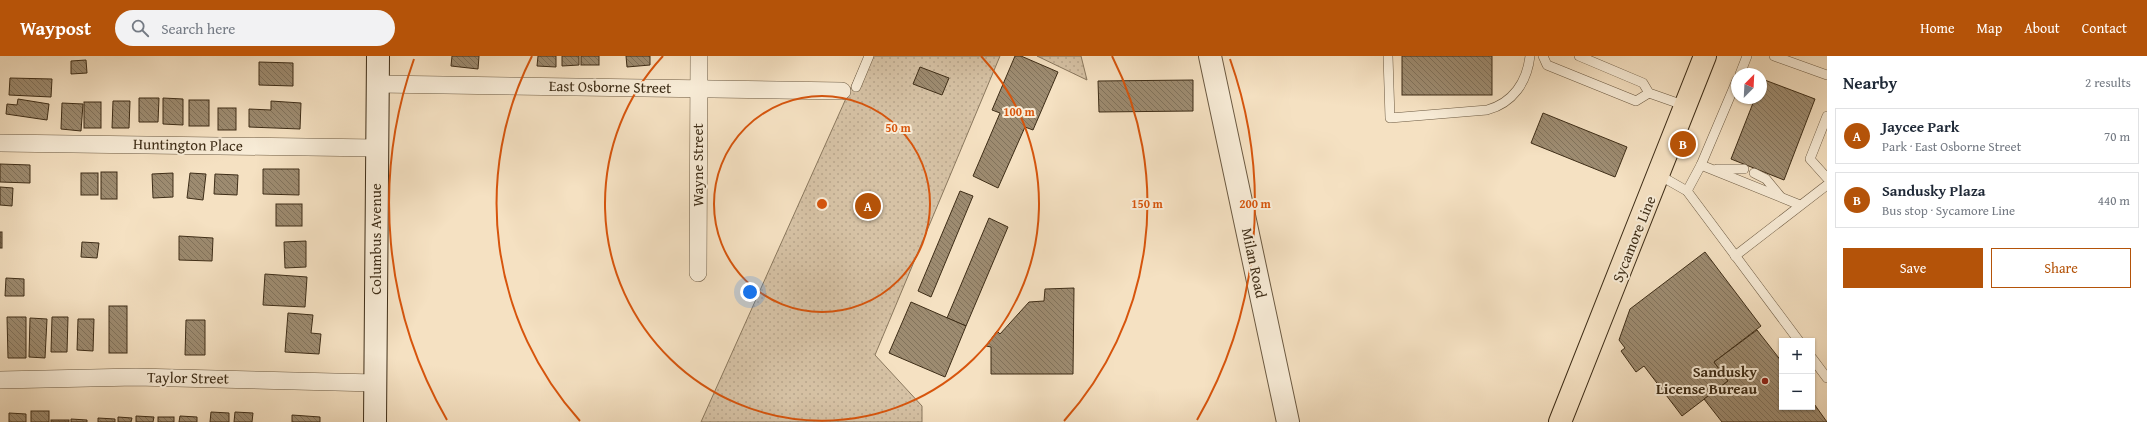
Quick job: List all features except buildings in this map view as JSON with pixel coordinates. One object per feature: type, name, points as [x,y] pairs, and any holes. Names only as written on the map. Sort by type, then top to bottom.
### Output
[{"type":"main road","name":"Sycamore Line","points":[[1560,422],[1660,175],[1705,56]]},
{"type":"street","name":"Columbus Avenue","points":[[375,422],[378,56]]},
{"type":"street","name":"Wayne Street","points":[[698,273],[699,56]]},
{"type":"street","name":"Milan Road","points":[[1210,56],[1288,422]]},
{"type":"street","name":"East Osborne Street","points":[[378,84],[849,89]]},
{"type":"street","name":"Huntington Place","points":[[0,143],[377,148]]},
{"type":"street","name":"Taylor Street","points":[[0,380],[136,377],[375,383]]},
{"type":"lane","points":[[849,89],[869,56]]},
{"type":"lane","points":[[1388,56],[1390,118],[1487,110],[1499,107],[1516,92],[1525,78],[1530,56]]},
{"type":"lane","points":[[1543,56],[1547,65],[1636,101],[1649,93]]},
{"type":"lane","points":[[1579,56],[1644,83],[1649,93],[1686,106]]},
{"type":"lane","points":[[1742,68],[1747,56]]},
{"type":"lane","points":[[1774,56],[1827,75]]},
{"type":"lane","points":[[1688,191],[1702,165],[1731,95]]},
{"type":"lane","points":[[1827,116],[1810,159],[1827,178]]},
{"type":"lane","points":[[1702,165],[1800,205]]},
{"type":"lane","points":[[1713,169],[1744,169]]},
{"type":"lane","points":[[1754,173],[1766,179],[1780,196]]},
{"type":"lane","points":[[1660,175],[1688,191],[1735,256],[1798,338]]},
{"type":"lane","points":[[1735,256],[1827,185]]},
{"type":"lane","points":[[1815,362],[1827,378]]},
{"type":"shaded area","points":[[865,56],[1000,56],[875,355],[922,406],[922,422],[701,422]]},
{"type":"shaded area","points":[[1037,56],[1081,56],[1087,80]]},
{"type":"place","name":"Sandusky Plaza","points":[[1683,144]]},
{"type":"place","name":"Jaycee Park","points":[[868,206]]},
{"type":"place","name":"Sandusky License Bureau","points":[[1765,381]]}]
